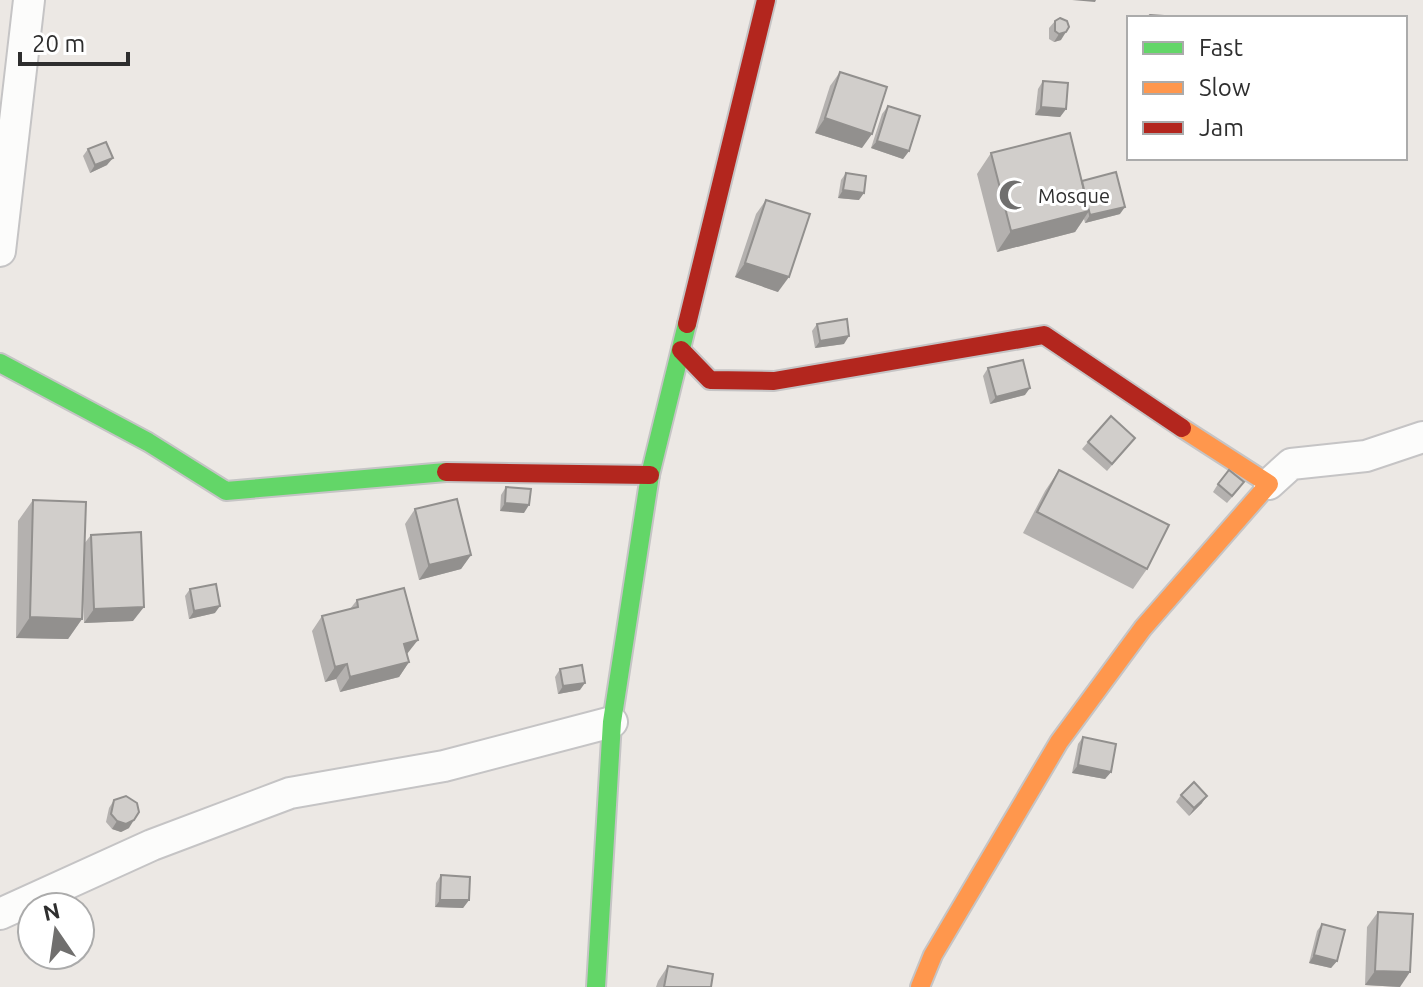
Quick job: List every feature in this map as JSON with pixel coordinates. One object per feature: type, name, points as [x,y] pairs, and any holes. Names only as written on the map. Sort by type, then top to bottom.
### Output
[{"type":"street","points":[[0,251],[29,0]]},
{"type":"street","points":[[596,987],[612,722],[650,475],[766,0]]},
{"type":"street","points":[[681,350],[710,380],[774,381],[1044,335],[1269,484]]},
{"type":"street","points":[[0,363],[148,442],[226,491],[456,471],[650,475]]},
{"type":"street","points":[[920,987],[933,955],[1059,742],[1143,628],[1269,484],[1291,464],[1366,456],[1423,437]]},
{"type":"street","points":[[0,914],[152,845],[290,793],[444,766],[612,722]]},
{"type":"building","points":[[1060,18],[1067,21],[1069,27],[1059,34],[1055,31],[1055,21]]},
{"type":"building","points":[[840,72],[887,87],[872,134],[825,118]]},
{"type":"building","points":[[1043,81],[1068,83],[1066,109],[1041,107]]},
{"type":"building","points":[[888,106],[920,116],[909,151],[877,141]]},
{"type":"building","points":[[1070,133],[1089,211],[1011,231],[991,153]]},
{"type":"building","points":[[106,142],[113,158],[95,165],[88,149]]},
{"type":"building","points":[[1116,172],[1125,207],[1090,215],[1082,181]]},
{"type":"building","points":[[846,173],[866,176],[864,193],[843,190]]},
{"type":"building","points":[[766,200],[810,214],[789,277],[745,263]]},
{"type":"building","points":[[847,319],[849,336],[820,341],[817,324]]},
{"type":"building","points":[[1023,360],[1030,388],[996,397],[988,368]]},
{"type":"building","points":[[1111,416],[1135,438],[1112,464],[1088,442]]},
{"type":"building","points":[[1059,470],[1169,525],[1147,569],[1037,512]]},
{"type":"building","points":[[1229,470],[1244,482],[1232,496],[1218,484]]},
{"type":"building","points":[[506,487],[531,489],[529,505],[505,503]]},
{"type":"building","points":[[457,499],[471,555],[429,565],[415,509]]},
{"type":"building","points":[[33,500],[86,502],[82,619],[30,617]]},
{"type":"building","points":[[141,532],[144,607],[94,609],[91,535]]},
{"type":"building","points":[[216,584],[220,606],[194,611],[190,589]]},
{"type":"building","points":[[404,588],[418,640],[404,644],[409,662],[350,677],[347,664],[335,667],[322,616],[358,607],[357,600]]},
{"type":"building","points":[[582,665],[585,683],[563,686],[560,669]]},
{"type":"building","points":[[1083,737],[1116,744],[1111,772],[1078,765]]},
{"type":"building","points":[[1194,782],[1207,796],[1194,808],[1181,795]]},
{"type":"building","points":[[126,796],[137,803],[139,812],[134,820],[126,824],[117,821],[111,814],[114,800]]},
{"type":"building","points":[[441,875],[470,877],[469,900],[440,900]]},
{"type":"building","points":[[1378,912],[1413,914],[1410,972],[1375,971]]},
{"type":"building","points":[[1322,924],[1345,930],[1337,961],[1314,955]]},
{"type":"building","points":[[668,966],[713,974],[711,987],[664,987]]},
{"type":"traffic: fast","points":[[596,987],[612,722],[650,475],[687,324]]},
{"type":"traffic: fast","points":[[0,363],[148,442],[226,491],[446,472]]},
{"type":"traffic: slow","points":[[920,987],[933,955],[1059,742],[1143,628],[1269,484],[1182,428]]},
{"type":"traffic: jam","points":[[687,324],[766,0]]},
{"type":"traffic: jam","points":[[681,350],[710,380],[774,381],[1044,335],[1182,428]]},
{"type":"traffic: jam","points":[[446,472],[650,475]]},
{"type":"place","name":"Mosque","points":[[1014,195]]}]
